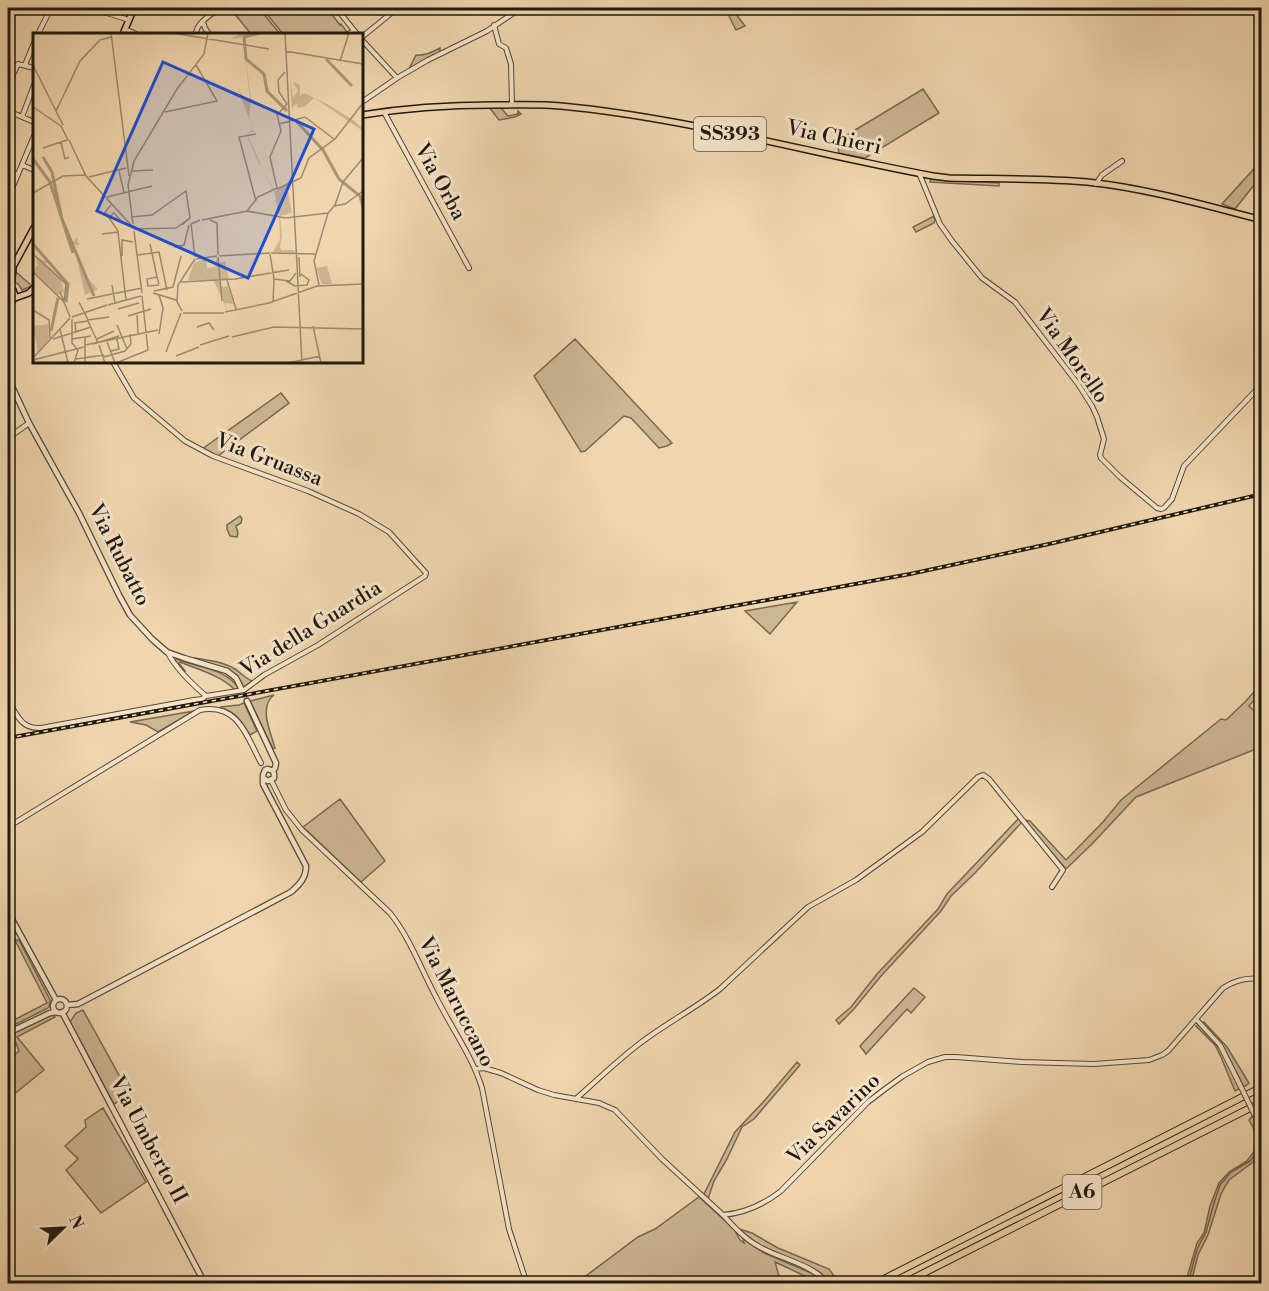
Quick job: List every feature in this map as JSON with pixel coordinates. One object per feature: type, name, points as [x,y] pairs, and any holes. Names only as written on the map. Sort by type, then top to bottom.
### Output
[{"type":"highway","name":"A6","points":[[874,1284],[1262,1087]]},
{"type":"highway","name":"A6","points":[[902,1284],[1262,1102]]},
{"type":"main road","points":[[124,32],[134,8]]},
{"type":"main road","name":"Via Chieri","points":[[363,114],[470,105],[559,106],[646,118],[949,178],[1086,182],[1167,195],[1262,220]]},
{"type":"main road","points":[[8,276],[33,232]]},
{"type":"main road","points":[[14,266],[11,289],[15,298]]},
{"type":"main road","points":[[11,289],[21,292],[33,288]]},
{"type":"main road","points":[[8,303],[33,289]]},
{"type":"street","points":[[38,33],[51,8]]},
{"type":"street","points":[[91,8],[129,20]]},
{"type":"street","points":[[165,8],[170,11],[178,8]]},
{"type":"street","points":[[196,33],[195,30],[219,8]]},
{"type":"street","points":[[336,8],[355,33]]},
{"type":"street","points":[[363,101],[397,78],[487,31],[521,8]]},
{"type":"street","points":[[363,37],[395,10]]},
{"type":"street","points":[[204,21],[208,33]]},
{"type":"street","points":[[495,25],[499,45],[506,48],[511,64],[512,105]]},
{"type":"street","points":[[198,33],[206,30]]},
{"type":"street","points":[[363,39],[397,78]]},
{"type":"street","points":[[24,64],[33,45]]},
{"type":"street","points":[[8,85],[18,64],[33,68]]},
{"type":"street","points":[[22,117],[33,88]]},
{"type":"street","points":[[8,111],[33,122]]},
{"type":"street","name":"Via Orba","points":[[384,111],[469,268]]},
{"type":"street","points":[[8,198],[9,187],[22,165],[33,138]]},
{"type":"street","points":[[1096,184],[1102,175],[1122,161]]},
{"type":"street","points":[[22,165],[33,170]]},
{"type":"street","points":[[8,172],[17,175]]},
{"type":"street","name":"Via Morello","points":[[919,173],[940,224],[952,241],[982,278],[1015,302],[1078,384],[1092,406],[1104,439],[1101,458],[1157,508],[1164,507],[1175,495],[1184,466],[1262,384]]},
{"type":"street","name":"Via Gruassa","points":[[114,363],[134,398],[185,441],[213,456],[309,491],[359,514],[389,532],[426,573]]},
{"type":"street","name":"Via Rubatto","points":[[8,382],[79,513],[126,609],[152,639],[167,652],[227,671],[236,678],[241,688]]},
{"type":"street","points":[[8,438],[29,423]]},
{"type":"street","name":"Via della Guardia","points":[[8,701],[22,724],[41,728],[244,690],[264,675],[336,634],[425,576],[426,573]]},
{"type":"street","points":[[167,652],[178,668],[206,696]]},
{"type":"street","points":[[247,701],[276,762],[273,771],[274,778],[268,781],[264,778]]},
{"type":"street","points":[[8,826],[200,710],[217,709],[235,718],[261,763]]},
{"type":"street","points":[[67,1005],[75,1005],[88,999],[291,892],[300,884],[304,879],[306,866],[263,784],[265,770],[273,771]]},
{"type":"street","points":[[576,1099],[638,1045],[720,989],[808,907],[856,880],[922,832],[978,777],[983,775],[989,779],[1064,870],[1053,886]]},
{"type":"street","name":"Via Maruccano","points":[[271,780],[286,810],[302,830],[390,913],[401,927],[475,1069],[482,1088],[509,1229],[527,1284]]},
{"type":"street","points":[[8,912],[56,1000],[57,1010]]},
{"type":"street","name":"Via Savarino","points":[[723,1215],[751,1209],[769,1200],[781,1191],[868,1101],[903,1076],[928,1062],[956,1057],[1051,1064],[1149,1060],[1168,1051],[1223,988],[1242,980],[1262,978]]},
{"type":"street","points":[[56,1000],[65,1000],[67,1005]]},
{"type":"street","points":[[8,1031],[49,1010],[67,1008],[67,1005]]},
{"type":"street","name":"Via Umberto II","points":[[57,1010],[205,1284]]},
{"type":"street","points":[[1196,1019],[1220,1045],[1262,1127]]},
{"type":"street","points":[[475,1069],[484,1068],[538,1090],[599,1103],[615,1110],[736,1230],[772,1254],[813,1270],[821,1275],[828,1284]]},
{"type":"street","points":[[8,1270],[19,1284]]},
{"type":"shaded area","points":[[230,8],[259,8],[279,33],[250,33]]},
{"type":"shaded area","points":[[262,8],[327,8],[347,32],[346,33],[282,33]]},
{"type":"shaded area","points":[[725,8],[732,9],[745,26],[736,30]]},
{"type":"shaded area","points":[[440,48],[440,53],[409,69],[416,55]]},
{"type":"shaded area","points":[[923,89],[939,113],[865,158],[839,153],[837,141]]},
{"type":"shaded area","points":[[489,107],[500,107],[508,116],[518,114],[518,111],[521,114],[499,120]]},
{"type":"shaded area","points":[[1261,161],[1261,182],[1258,180],[1235,209],[1222,204]]},
{"type":"shaded area","points":[[931,179],[999,183],[999,186],[930,182]]},
{"type":"shaded area","points":[[934,216],[934,223],[916,232],[913,227]]},
{"type":"shaded area","points":[[16,272],[32,286],[22,290],[14,281]]},
{"type":"shaded area","points":[[575,339],[672,443],[659,448],[631,418],[624,416],[585,451],[581,452],[534,376]]},
{"type":"shaded area","points":[[281,393],[289,403],[218,456],[202,449]]},
{"type":"shaded area","points":[[240,516],[241,523],[236,526],[237,537],[230,536],[227,525]]},
{"type":"shaded area","points":[[797,602],[770,634],[745,611]]},
{"type":"shaded area","points":[[195,658],[226,665],[252,681],[244,687],[229,671]]},
{"type":"shaded area","points":[[175,660],[219,673],[227,677],[239,689],[235,690],[216,677],[180,662],[184,671]]},
{"type":"shaded area","points":[[1261,684],[1261,692],[1249,706],[1261,718],[1261,747],[1136,797],[1066,869],[1024,820],[1030,821],[1066,860],[1121,800],[1221,719],[1226,720]]},
{"type":"shaded area","points":[[274,695],[269,700],[266,713],[275,748],[273,749],[250,701]]},
{"type":"shaded area","points":[[244,703],[257,731],[250,735],[238,718],[220,707]]},
{"type":"shaded area","points":[[194,711],[158,732],[146,725],[130,722]]},
{"type":"shaded area","points":[[340,799],[385,861],[361,882],[303,827]]},
{"type":"shaded area","points":[[1019,818],[1022,822],[951,896],[941,911],[839,1024],[836,1020],[851,1007],[877,974],[938,909],[947,894]]},
{"type":"shaded area","points":[[15,940],[19,940],[50,1000],[49,1007],[8,1028],[8,1023],[47,1003]]},
{"type":"shaded area","points":[[914,988],[925,997],[911,1013],[907,1009],[866,1054],[860,1046]]},
{"type":"shaded area","points":[[83,1010],[130,1095],[114,1104],[70,1022],[76,1013]]},
{"type":"shaded area","points":[[49,1015],[55,1017],[17,1037],[44,1070],[8,1099],[8,1061],[19,1051],[16,1043],[8,1041],[8,1035]]},
{"type":"shaded area","points":[[1204,1022],[1227,1047],[1249,1083],[1244,1087],[1224,1048],[1203,1024]]},
{"type":"shaded area","points":[[1199,1025],[1222,1052],[1241,1088],[1235,1091],[1215,1045],[1196,1026]]},
{"type":"shaded area","points":[[797,1062],[800,1065],[754,1119],[742,1127],[714,1181],[708,1199],[704,1194],[735,1132]]},
{"type":"shaded area","points":[[103,1108],[146,1182],[101,1213],[66,1170],[78,1159],[65,1146],[86,1127],[85,1120]]},
{"type":"shaded area","points":[[1253,1115],[1261,1130],[1261,1142],[1249,1120]]},
{"type":"shaded area","points":[[1261,1142],[1261,1151],[1253,1162],[1229,1180],[1221,1194],[1208,1235],[1198,1255],[1191,1283],[1185,1284],[1219,1183],[1229,1172],[1247,1161]]},
{"type":"shaded area","points":[[699,1197],[734,1229],[744,1243],[743,1239],[764,1253],[811,1273],[825,1283],[814,1283],[807,1277],[775,1262],[779,1276],[765,1283],[575,1284],[638,1237],[655,1229]]},
{"type":"shaded area","points":[[739,1229],[829,1269],[839,1283],[830,1283],[814,1269],[763,1248]]},
{"type":"waterway","points":[[1188,1284],[1197,1249],[1206,1232],[1220,1185],[1231,1172],[1250,1161],[1262,1146]]},
{"type":"tunnel","points":[[241,688],[247,701]]},
{"type":"railway","points":[[8,738],[910,574],[1262,494]]}]
